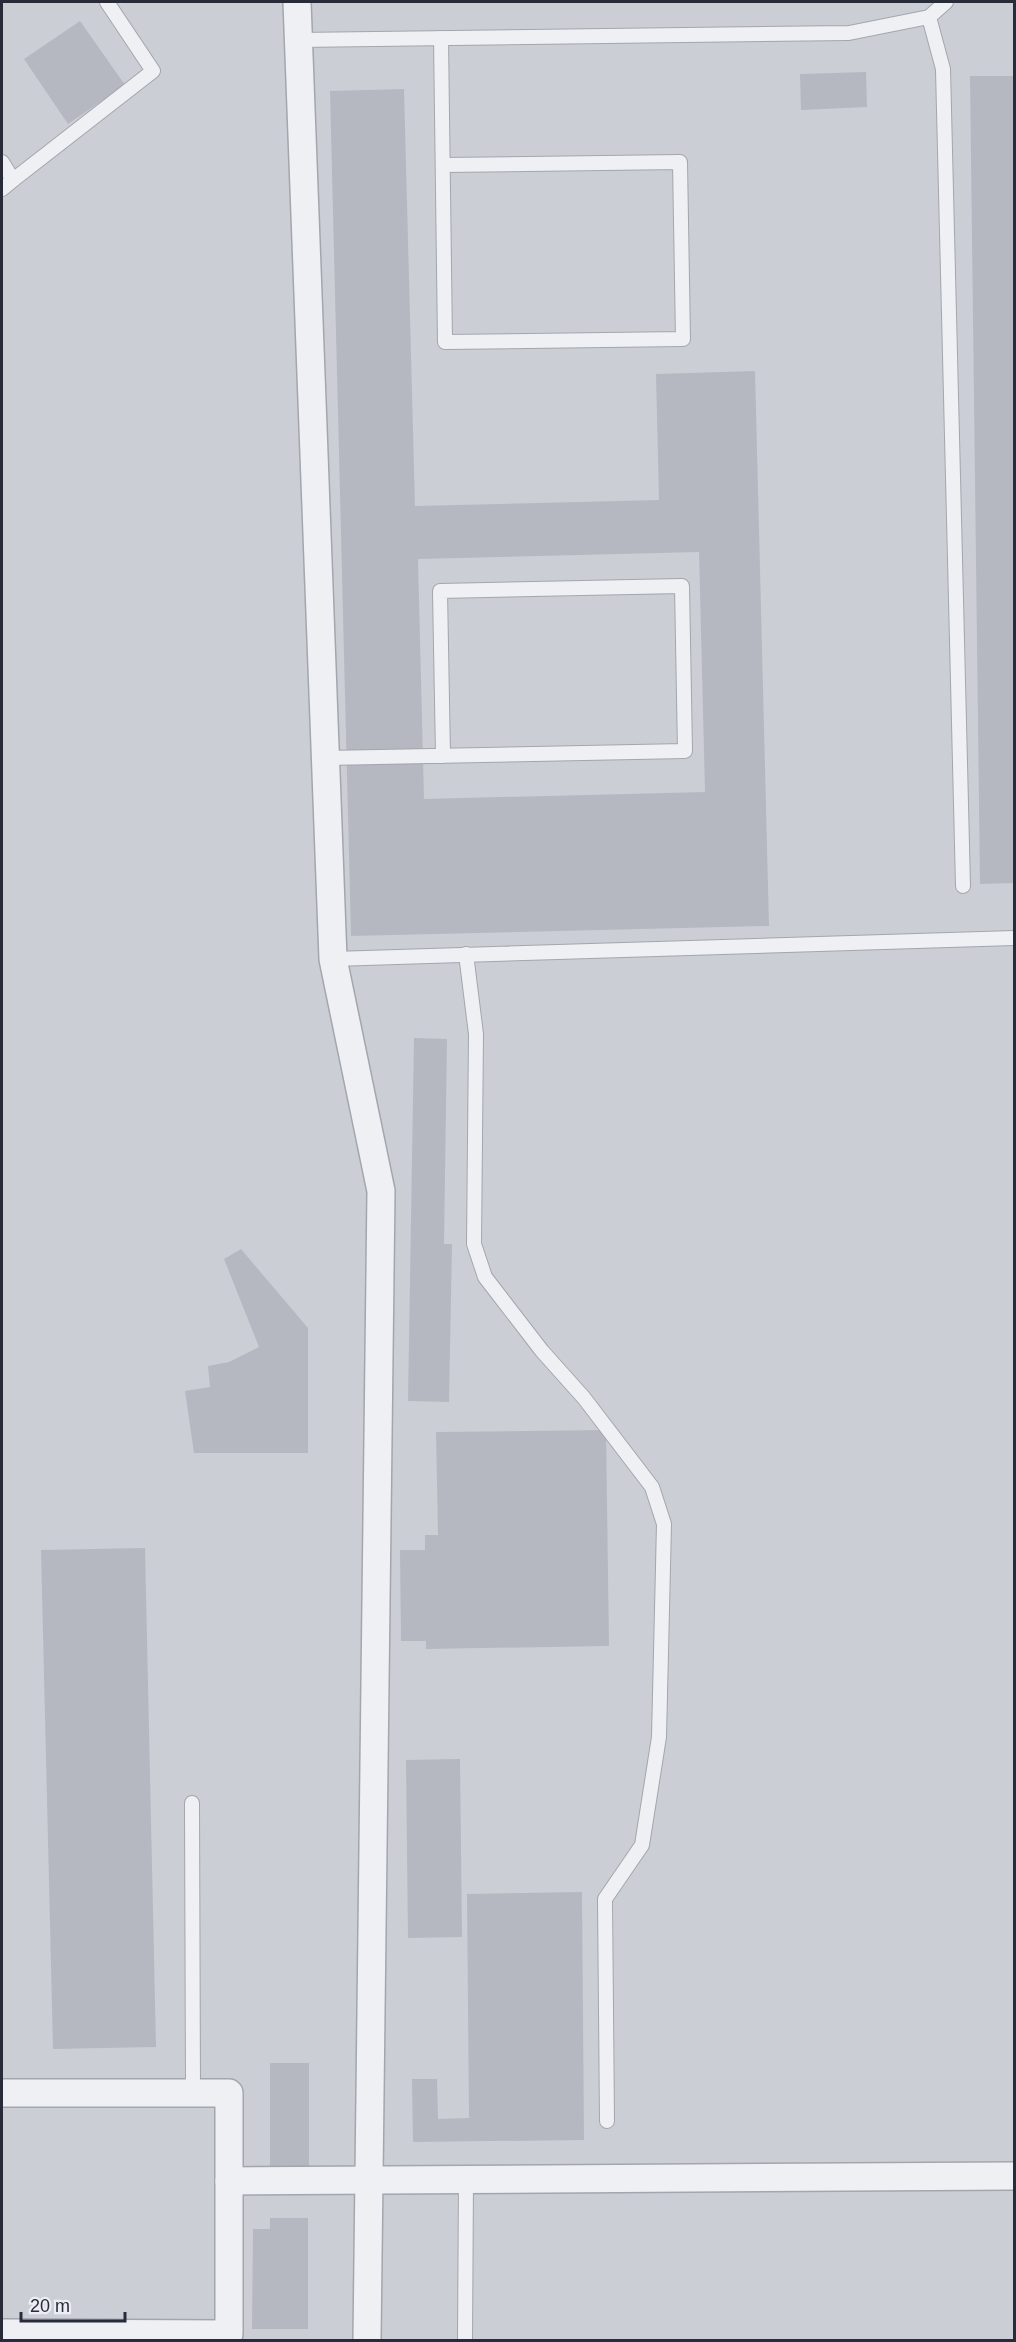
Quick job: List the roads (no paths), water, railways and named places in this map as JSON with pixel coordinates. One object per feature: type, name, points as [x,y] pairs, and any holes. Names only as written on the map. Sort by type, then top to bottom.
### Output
[{"type":"street","points":[[297,2],[333,958],[381,1191],[368,2340]]},
{"type":"street","points":[[2,2093],[229,2093],[229,2334],[4,2336]]},
{"type":"street","points":[[229,2181],[1014,2176]]},
{"type":"lane","points":[[2,189],[153,71],[107,2]]},
{"type":"lane","points":[[298,40],[849,33],[929,17],[946,2]]},
{"type":"lane","points":[[929,17],[943,69],[963,886]]},
{"type":"lane","points":[[441,38],[445,342],[683,339],[680,162],[443,165]]},
{"type":"lane","points":[[2,162],[13,180]]},
{"type":"lane","points":[[326,758],[443,756],[685,751],[682,586],[440,591],[443,756]]},
{"type":"lane","points":[[333,958],[1014,939]]},
{"type":"lane","points":[[466,954],[476,1034],[474,1244],[485,1277],[542,1351],[584,1398],[652,1487],[664,1524],[658,1737],[642,1845],[606,1899],[607,2121]]},
{"type":"lane","points":[[192,1803],[193,2093]]},
{"type":"lane","points":[[465,2340],[466,2181]]}]
